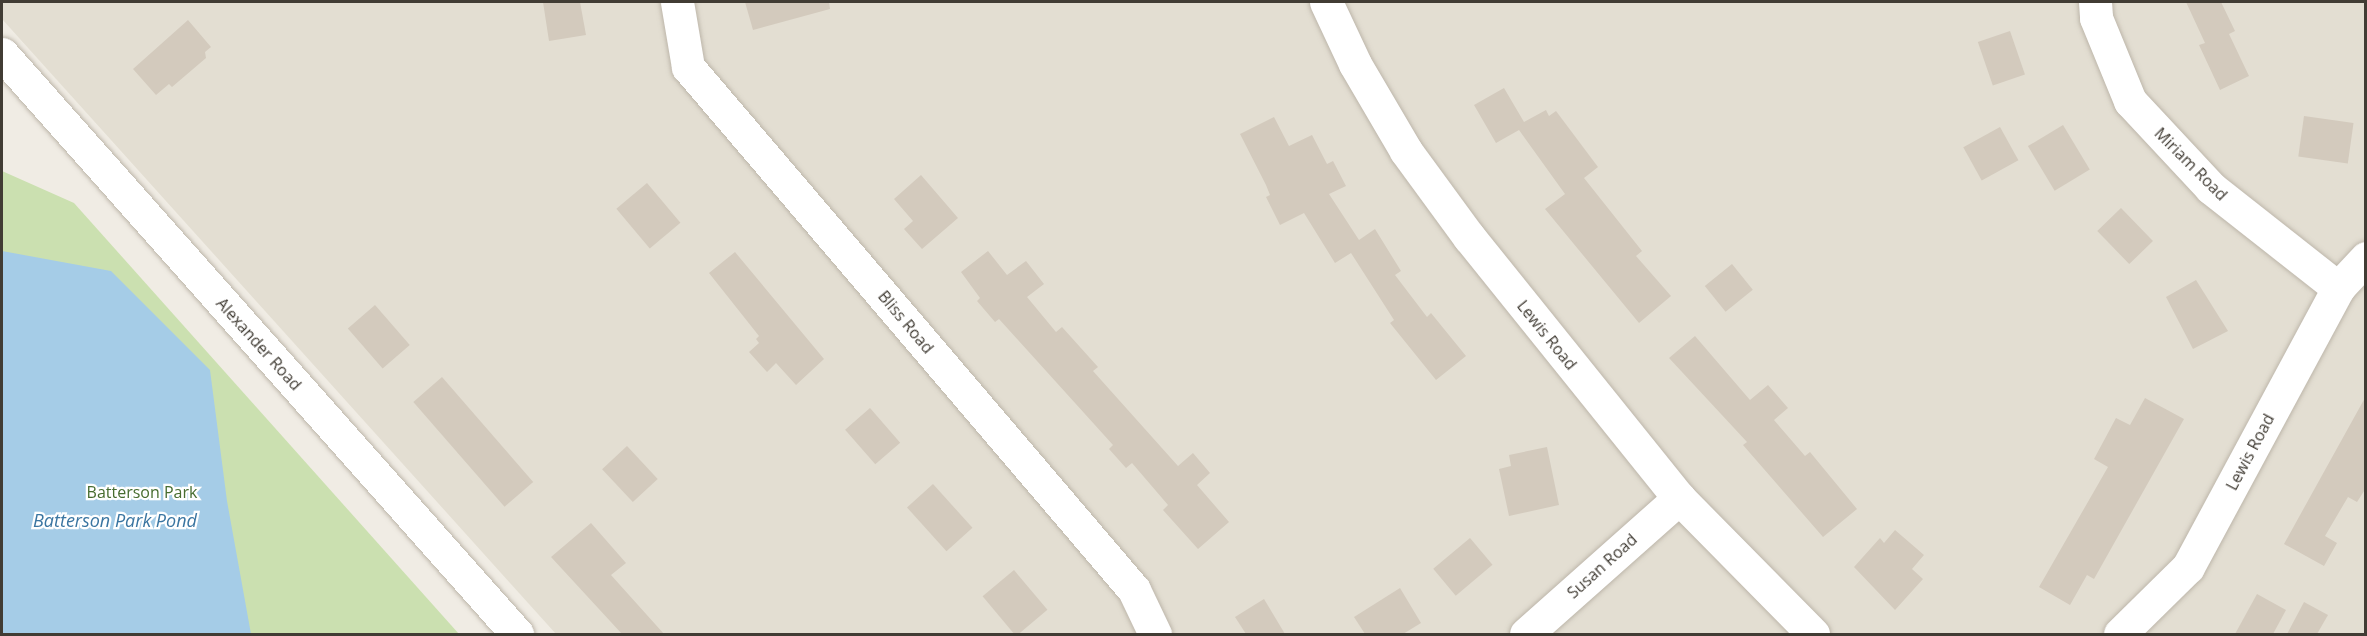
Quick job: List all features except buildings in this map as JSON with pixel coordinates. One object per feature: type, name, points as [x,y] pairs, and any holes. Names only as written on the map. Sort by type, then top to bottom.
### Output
[{"type":"street","name":"Bliss Road","points":[[677,2],[688,67],[1134,590],[1155,634]]},
{"type":"street","name":"Lewis Road","points":[[1326,2],[1355,64],[1406,151],[1469,237],[1679,498],[1813,634]]},
{"type":"street","name":"Miriam Road","points":[[2095,2],[2096,18],[2130,101],[2211,188],[2338,288]]},
{"type":"street","name":"Alexander Road","points":[[2,54],[518,634]]},
{"type":"street","name":"Lewis Road","points":[[2120,634],[2187,567],[2338,288],[2366,258]]},
{"type":"street","name":"Susan Road","points":[[1526,634],[1679,498]]},
{"type":"shaded area","points":[[2,2],[2365,2],[2365,634],[556,634],[2,19]]},
{"type":"green space","name":"Batterson Park Pond","points":[[2,171],[74,203],[459,634],[2,634]]},
{"type":"water","name":"Batterson Park Pond","points":[[2,251],[111,271],[210,370],[227,501],[251,634],[2,634]]},
{"type":"park label","name":"Batterson Park","points":[[142,492]]}]
